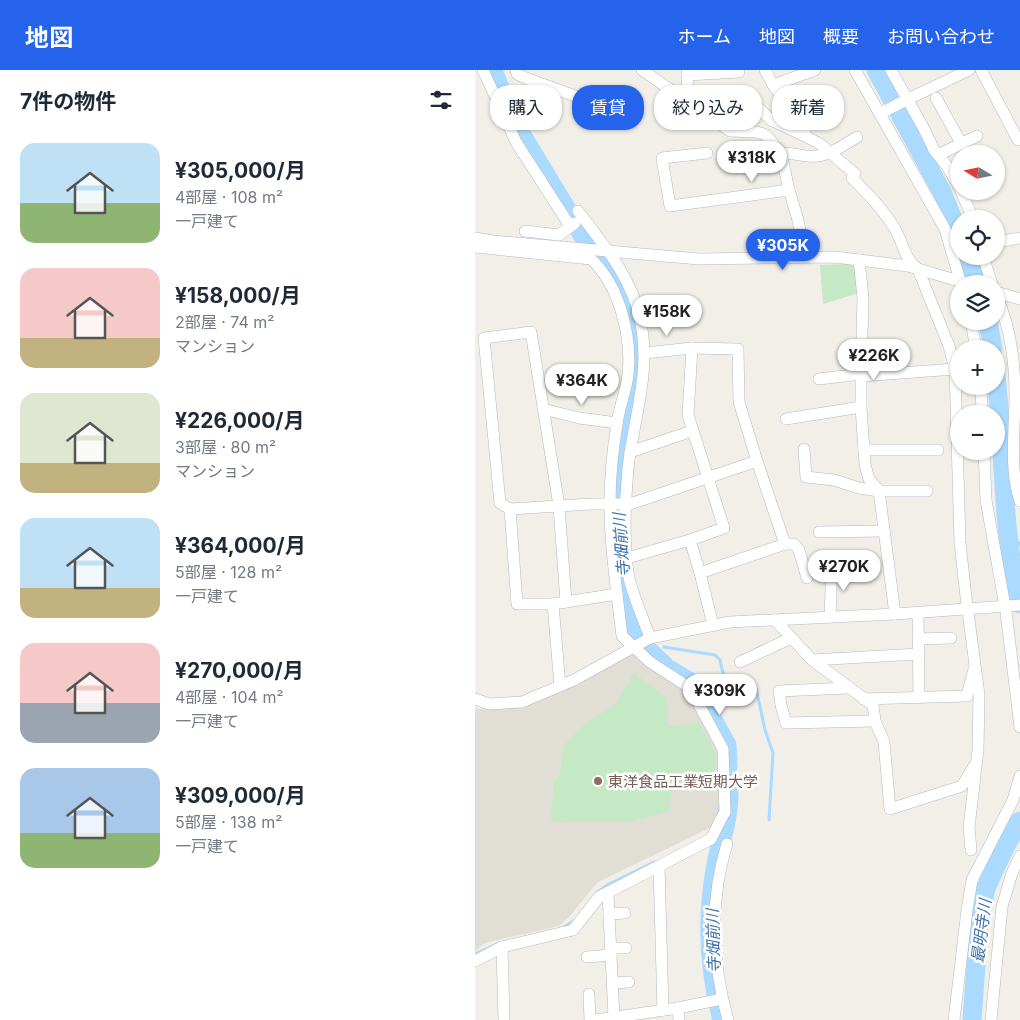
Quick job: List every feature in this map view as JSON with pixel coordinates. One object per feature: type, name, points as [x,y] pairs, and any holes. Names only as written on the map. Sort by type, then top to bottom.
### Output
[{"type":"street","points":[[483,70],[517,142],[570,226]]},
{"type":"street","points":[[516,70],[517,74],[528,79],[572,95]]},
{"type":"street","points":[[642,70],[663,85]]},
{"type":"street","points":[[765,70],[805,128],[805,136]]},
{"type":"street","points":[[773,84],[815,70]]},
{"type":"street","points":[[855,70],[882,113],[945,229],[961,275]]},
{"type":"street","points":[[891,70],[934,150],[950,171]]},
{"type":"street","points":[[882,113],[969,70]]},
{"type":"street","points":[[981,70],[1018,140]]},
{"type":"street","points":[[688,85],[687,72],[739,72]]},
{"type":"street","points":[[936,98],[961,143]]},
{"type":"street","points":[[762,112],[771,120],[820,144],[828,153],[855,174],[852,178],[883,209],[897,232],[909,262],[918,269],[950,350]]},
{"type":"street","points":[[728,130],[757,132],[767,135],[781,153],[805,257]]},
{"type":"street","points":[[938,155],[977,136]]},
{"type":"street","points":[[781,153],[789,152],[816,157],[828,153],[857,137]]},
{"type":"street","points":[[707,153],[662,158],[670,206],[789,190]]},
{"type":"street","points":[[475,961],[502,947],[573,930],[599,897],[711,839],[725,812],[723,749],[689,688],[650,662],[643,642],[629,574],[625,504],[630,452],[644,375],[645,353],[640,317],[635,301],[624,276],[581,214],[559,235],[525,231]]},
{"type":"street","points":[[475,238],[699,259],[835,257],[908,266],[950,279]]},
{"type":"street","points":[[1005,240],[1020,238]]},
{"type":"street","points":[[475,247],[591,259],[597,264],[622,310],[627,339],[628,375],[617,423],[611,504],[612,541],[622,636],[643,642]]},
{"type":"street","points":[[859,260],[863,296],[861,407],[865,465],[869,479],[879,491],[895,614]]},
{"type":"street","points":[[1005,295],[1020,299]]},
{"type":"street","points":[[1005,321],[1009,333],[1014,368],[1015,471],[1016,489],[1020,502]]},
{"type":"street","points":[[566,602],[559,506],[531,332],[484,338],[500,503],[510,509],[559,506],[630,504],[757,461]]},
{"type":"street","points":[[645,353],[692,348],[738,350],[739,402],[785,544]]},
{"type":"street","points":[[627,558],[690,540],[723,528],[688,415],[692,348]]},
{"type":"street","points":[[819,379],[950,369]]},
{"type":"street","points":[[956,395],[960,543],[979,695],[977,760],[969,827],[971,850]]},
{"type":"street","points":[[793,421],[861,407]]},
{"type":"street","points":[[543,409],[579,418],[617,423]]},
{"type":"street","points":[[630,452],[692,431]]},
{"type":"street","points":[[804,449],[806,477],[834,480],[859,488],[879,491],[927,491]]},
{"type":"street","points":[[864,450],[939,450]]},
{"type":"street","points":[[984,460],[986,500],[1012,606],[1014,667],[1020,727]]},
{"type":"street","points":[[510,509],[517,604],[553,604],[617,594]]},
{"type":"street","points":[[819,532],[884,531]]},
{"type":"street","points":[[690,540],[713,625]]},
{"type":"street","points":[[699,573],[785,544],[794,544],[799,550],[807,578]]},
{"type":"street","points":[[829,617],[832,565]]},
{"type":"street","points":[[553,604],[560,686]]},
{"type":"street","points":[[475,699],[489,704],[523,702],[560,686],[643,642],[730,622],[918,613],[1012,606]]},
{"type":"street","points":[[918,613],[919,698]]},
{"type":"street","points":[[775,620],[812,660],[873,705],[875,721],[884,742],[890,809],[962,786],[977,760]]},
{"type":"street","points":[[740,662],[791,638]]},
{"type":"street","points":[[918,639],[951,638]]},
{"type":"street","points":[[812,660],[919,654]]},
{"type":"street","points":[[863,699],[967,696],[976,663]]},
{"type":"street","points":[[848,688],[778,685],[786,723],[875,721]]},
{"type":"street","points":[[954,1020],[967,910],[973,880],[1013,800],[1020,776]]},
{"type":"street","points":[[727,844],[720,866],[714,920],[719,1000],[728,1020]]},
{"type":"street","points":[[991,1020],[1002,907],[1012,872],[1020,856]]},
{"type":"street","points":[[659,866],[663,1010]]},
{"type":"street","points":[[608,893],[614,1017]]},
{"type":"street","points":[[609,914],[625,913]]},
{"type":"street","points":[[502,947],[504,1020]]},
{"type":"street","points":[[587,956],[625,948]]},
{"type":"street","points":[[613,983],[629,982]]},
{"type":"street","points":[[589,994],[594,1020],[614,1017],[640,1017],[663,1010],[719,1000]]},
{"type":"street","points":[[678,1008],[679,1020]]},
{"type":"shaded area","name":"東洋食品工業短期大学","points":[[628,653],[640,658],[686,692],[720,752],[723,810],[716,825],[598,882],[569,917],[559,926],[485,943],[475,951],[475,709],[514,708],[562,689]]},
{"type":"green space","points":[[820,265],[855,265],[859,293],[823,304]]},
{"type":"green space","points":[[634,673],[666,698],[668,726],[699,723],[715,753],[716,780],[673,784],[668,811],[632,821],[556,822],[551,819],[554,782],[560,774],[564,745],[585,724],[616,704]]},
{"type":"waterway","name":"寺畑前川","points":[[493,70],[511,117],[586,241],[590,243],[623,295],[633,322],[637,353],[617,498],[623,580],[633,625],[646,648],[667,668],[692,683],[727,745],[728,767]]},
{"type":"waterway","name":"最明寺川","points":[[876,70],[942,192],[950,212]]},
{"type":"waterway","name":"最明寺川","points":[[970,265],[974,275]]},
{"type":"waterway","name":"最明寺川","points":[[990,330],[991,340]]},
{"type":"waterway","name":"最明寺川","points":[[998,395],[1009,548],[1020,604]]},
{"type":"waterway","points":[[1005,523],[1020,545]]},
{"type":"waterway","points":[[664,647],[715,655],[720,660],[725,682],[729,684],[747,683],[756,688],[765,730],[773,753],[769,820]]},
{"type":"waterway","name":"寺畑前川","points":[[722,1020],[714,983],[710,945],[710,908],[717,860],[726,823],[729,794]]},
{"type":"waterway","name":"最明寺川","points":[[972,1020],[979,925],[986,888],[1004,849],[1020,821]]},
{"type":"waterway","name":"寺畑前川","points":[[722,827],[727,822]]},
{"type":"waterway","points":[[596,893],[609,884],[654,862]]},
{"type":"waterway","points":[[564,927],[575,920]]},
{"type":"waterway","points":[[475,954],[499,943]]},
{"type":"place","name":"東洋食品工業短期大学","points":[[598,781]]}]
